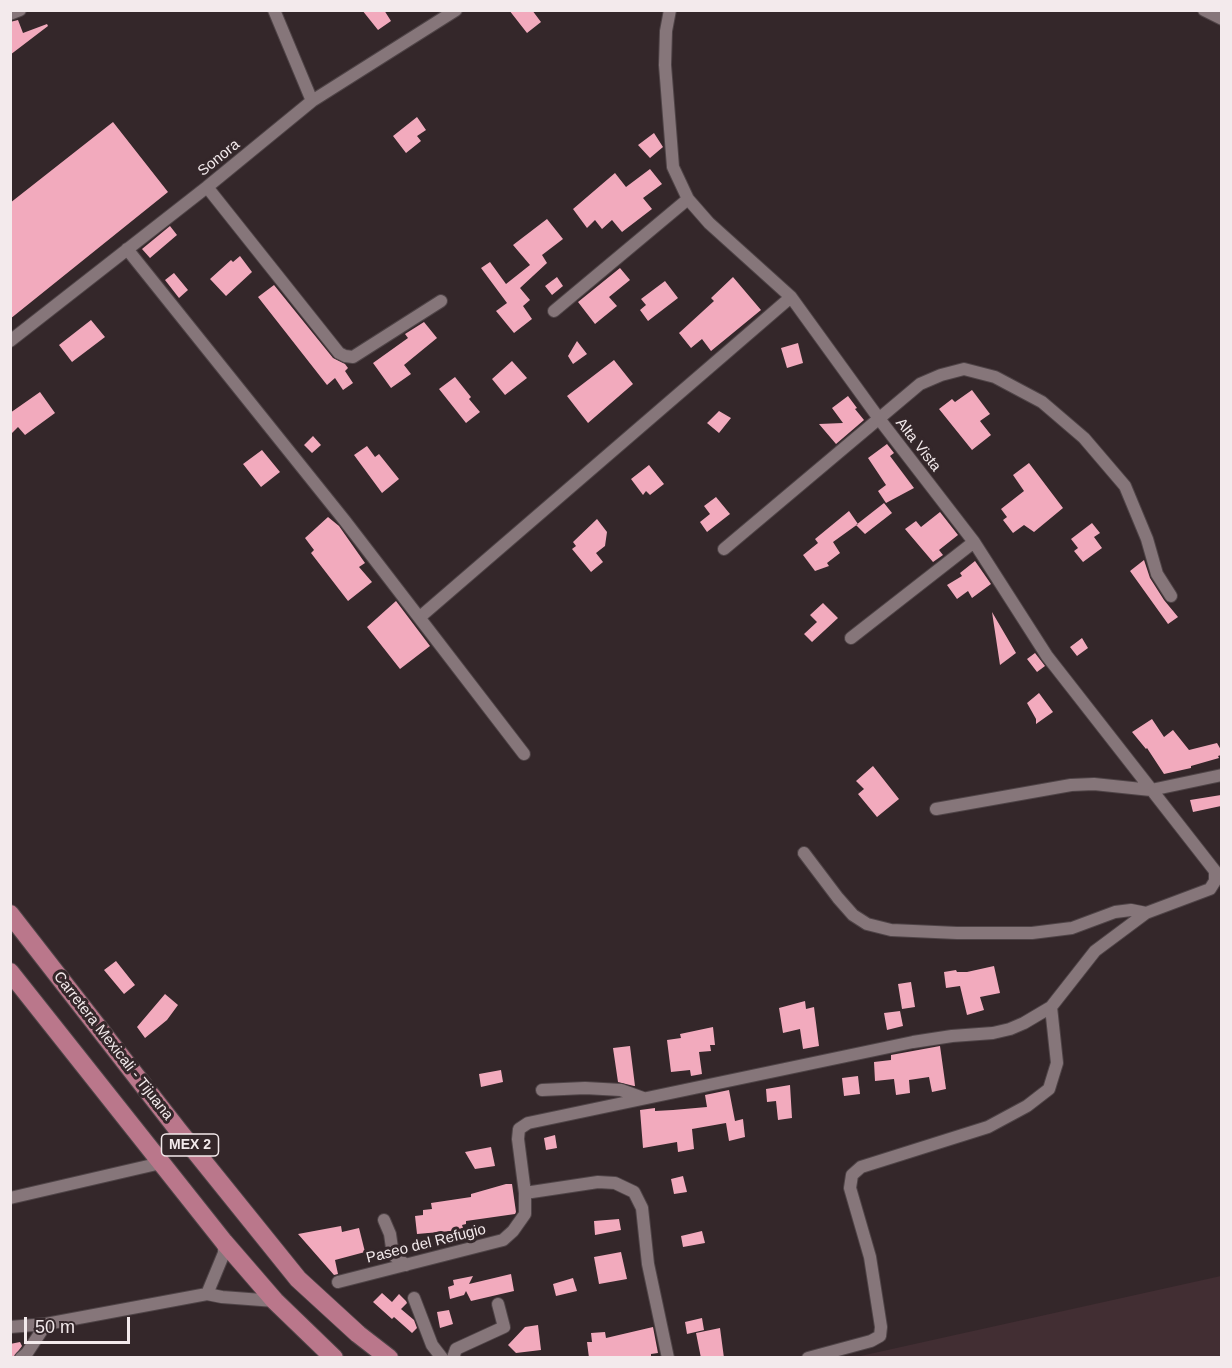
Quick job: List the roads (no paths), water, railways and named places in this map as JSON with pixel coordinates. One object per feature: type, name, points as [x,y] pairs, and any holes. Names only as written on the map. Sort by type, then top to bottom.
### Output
[{"type":"main road","name":"Carretera Mexicali - Tijuana","points":[[10,914],[178,1130],[298,1279],[358,1334],[389,1358]]},
{"type":"main road","name":"MEX 2","points":[[10,972],[224,1242],[275,1300],[334,1358]]},
{"type":"street","points":[[10,14],[20,10]]},
{"type":"street","points":[[274,10],[312,101]]},
{"type":"street","name":"Sonora","points":[[10,341],[207,187],[312,101],[456,10]]},
{"type":"street","name":"Alta Vista","points":[[670,10],[666,31],[665,65],[673,167],[688,199],[709,223],[791,297],[880,420],[974,542],[1047,656],[1215,871],[1215,881],[1210,889],[1146,913]]},
{"type":"street","points":[[1204,10],[1221,19]]},
{"type":"street","points":[[207,187],[339,352],[345,356],[353,357],[441,301]]},
{"type":"street","points":[[554,311],[688,199]]},
{"type":"street","points":[[127,249],[345,520],[524,754]]},
{"type":"street","points":[[420,617],[791,297]]},
{"type":"street","points":[[724,549],[920,384],[964,369],[995,378],[1042,402],[1084,438],[1125,486],[1147,539],[1157,574],[1171,596]]},
{"type":"street","points":[[851,638],[974,542]]},
{"type":"street","points":[[936,809],[1071,785],[1094,784],[1151,790],[1221,775]]},
{"type":"street","points":[[804,853],[853,915],[867,924],[891,930],[1032,933],[1072,928],[1115,912],[1131,910],[1146,913]]},
{"type":"street","points":[[542,1090],[585,1088],[621,1090],[644,1098],[913,1042],[1010,1029],[1051,1006],[1095,951],[1146,913]]},
{"type":"street","points":[[808,1358],[871,1341],[880,1336],[881,1328],[870,1257],[850,1188],[852,1175],[861,1167],[987,1126],[1027,1106],[1050,1089],[1057,1064],[1051,1006]]},
{"type":"street","name":"Paseo del Refugio","points":[[338,1282],[503,1240],[513,1231],[525,1214],[519,1129],[528,1123],[644,1098]]},
{"type":"street","points":[[10,1198],[161,1163]]},
{"type":"street","points":[[525,1193],[598,1182],[615,1183],[634,1192],[642,1208],[648,1264],[668,1358]]},
{"type":"street","points":[[384,1220],[390,1234],[393,1255],[406,1265]]},
{"type":"street","points":[[207,1294],[224,1253],[224,1242]]},
{"type":"street","points":[[10,1327],[46,1324],[207,1294],[275,1300]]},
{"type":"street","points":[[414,1298],[432,1345],[442,1358]]},
{"type":"street","points":[[453,1358],[456,1349],[502,1329],[504,1324],[498,1304]]},
{"type":"street","points":[[21,1358],[27,1353],[46,1324]]}]
